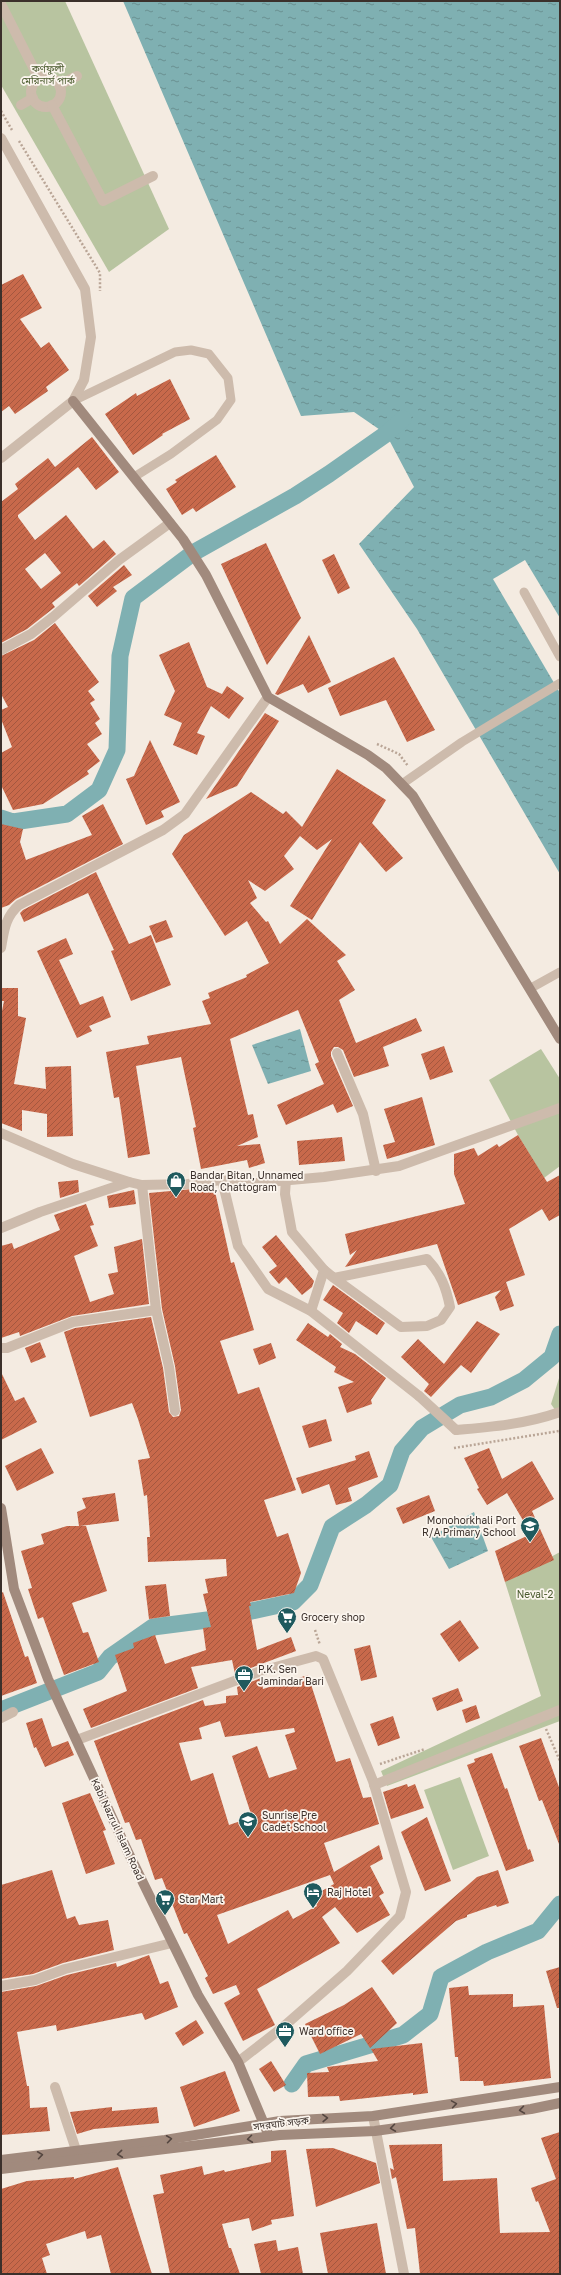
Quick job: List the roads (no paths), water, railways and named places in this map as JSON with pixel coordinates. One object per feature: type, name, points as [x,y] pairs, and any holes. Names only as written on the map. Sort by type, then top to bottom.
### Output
[{"type":"main road","points":[[73,401],[183,539],[206,575],[268,697],[368,755],[402,784],[412,796],[531,988],[560,1039]]},
{"type":"main road","name":"Kabi Nazrul Islam Road","points":[[1,1508],[14,1589],[48,1679],[172,1943],[198,1995],[238,2062],[269,2136]]},
{"type":"main road","name":"সদরঘাট সড়ক","points":[[1,2160],[165,2140],[265,2124],[320,2118],[373,2116],[560,2087]]},
{"type":"main road","name":"সদরঘাট সড়ক","points":[[1,2170],[269,2136],[375,2131],[531,2109],[560,2103]]},
{"type":"street","points":[[1,4],[39,79]]},
{"type":"street","points":[[59,85],[77,76]]},
{"type":"street","points":[[52,78],[59,85],[59,98],[52,105],[40,105],[32,98],[31,89],[39,79],[52,78]]},
{"type":"street","points":[[21,105],[32,98]]},
{"type":"street","points":[[52,105],[103,201],[153,176]]},
{"type":"street","points":[[1,138],[85,289],[92,336],[84,380],[73,401],[1,458]]},
{"type":"street","points":[[1,650],[36,630],[119,560],[170,523]]},
{"type":"street","points":[[1,948],[5,923],[12,912],[19,905],[163,830],[185,814],[268,697]]},
{"type":"street","points":[[337,1053],[363,1114],[376,1170]]},
{"type":"street","points":[[1,1133],[73,1164],[128,1182],[142,1185],[188,1184],[222,1180],[246,1184],[376,1170],[399,1166],[560,1108]]},
{"type":"street","points":[[286,1179],[285,1194],[292,1232],[324,1270],[334,1278],[401,1327],[427,1326],[441,1320],[450,1307],[445,1284],[437,1270],[427,1259],[334,1278]]},
{"type":"street","points":[[222,1180],[238,1246],[268,1289],[311,1311],[419,1396],[456,1430],[531,1421],[560,1412]]},
{"type":"street","points":[[1,1228],[40,1212],[128,1182]]},
{"type":"street","points":[[142,1185],[156,1310],[169,1367],[175,1411]]},
{"type":"street","points":[[311,1311],[324,1270]]},
{"type":"street","points":[[1,1348],[7,1348],[73,1322],[156,1310]]},
{"type":"street","points":[[77,1740],[261,1671],[320,1656],[323,1658],[374,1784],[406,1892],[400,1916],[347,1971],[284,2027],[238,2062]]},
{"type":"street","points":[[374,1784],[560,1710]]},
{"type":"street","points":[[1,1718],[13,1712]]},
{"type":"street","points":[[1,1986],[35,1980],[65,1969],[172,1943]]},
{"type":"street","points":[[55,2087],[76,2150]]},
{"type":"street","points":[[373,2116],[404,2274]]},
{"type":"lane","points":[[73,401],[175,352],[191,350],[209,354],[228,378],[231,400],[217,420],[171,454],[134,477]]},
{"type":"lane","points":[[524,592],[560,657]]},
{"type":"lane","points":[[402,784],[414,774],[462,742],[557,685]]},
{"type":"lane","points":[[531,988],[560,972]]},
{"type":"water","points":[[123,1],[560,1],[560,874],[417,629],[359,544],[414,487],[386,434],[354,412],[301,416]]},
{"type":"water","points":[[300,1029],[311,1071],[268,1084],[252,1045]]},
{"type":"water","points":[[474,1512],[488,1551],[449,1569],[431,1537]]},
{"type":"waterway","points":[[1,818],[13,822],[67,814],[99,790],[117,750],[120,656],[133,598],[193,553],[295,496],[329,474],[386,434],[403,419]]},
{"type":"waterway","points":[[1,1710],[98,1672],[110,1657],[153,1627],[215,1619],[293,1602],[310,1585],[332,1527],[366,1505],[390,1485],[402,1451],[422,1428],[460,1405],[491,1397],[524,1380],[552,1357],[560,1334]]},
{"type":"waterway","points":[[292,2084],[306,2064],[403,2035],[430,2014],[441,1977],[487,1952],[538,1931],[560,1904]]},
{"type":"place","name":"Bandar Bitan, Unnamed Road, Chattogram","points":[[176,1198]]},
{"type":"place","name":"Monohorkhali Port R/A Primary School","points":[[530,1543]]},
{"type":"place","name":"Grocery shop","points":[[287,1634]]},
{"type":"place","name":"P.K. Sen Jamindar Bari","points":[[244,1692]]},
{"type":"place","name":"Sunrise Pre Cadet School","points":[[248,1838]]},
{"type":"place","name":"Raj Hotel","points":[[313,1909]]},
{"type":"place","name":"Star Mart","points":[[165,1916]]},
{"type":"place","name":"Ward office","points":[[285,2048]]},
{"type":"park label","name":"কর্ণফুলী মেরিনার্স পার্ক","points":[[48,74]]},
{"type":"park label","name":"Neval-2","points":[[535,1594]]}]
